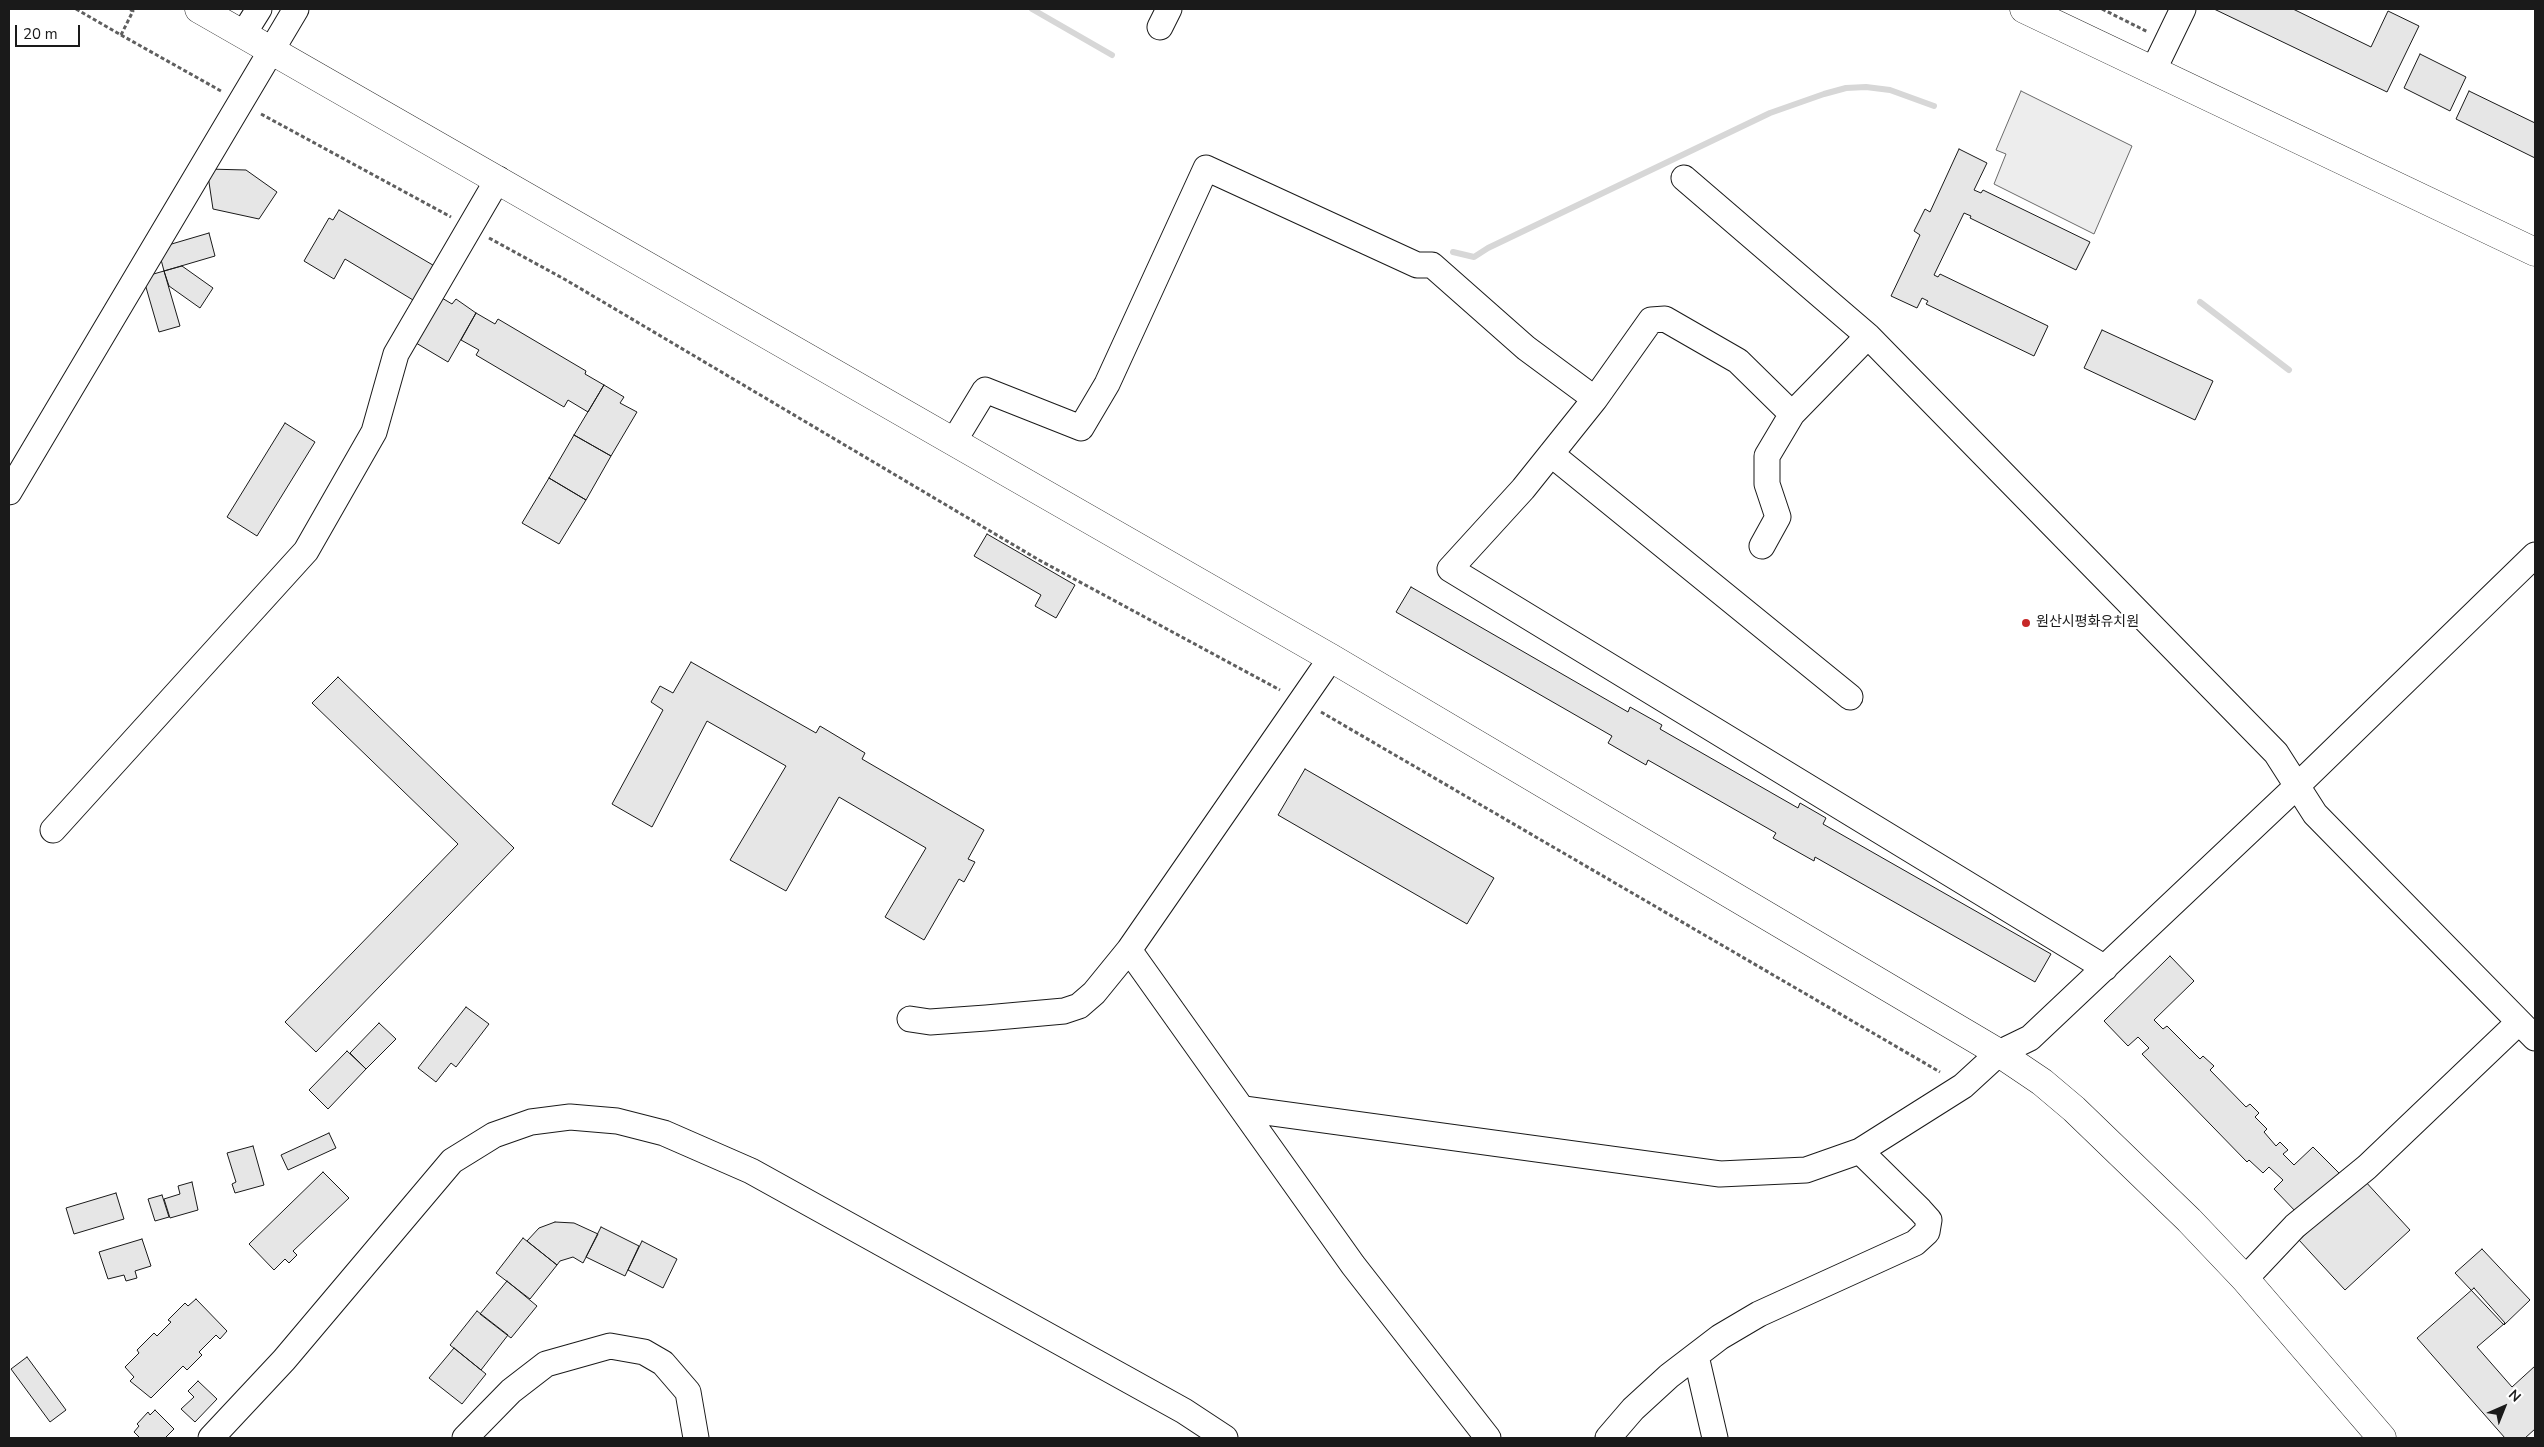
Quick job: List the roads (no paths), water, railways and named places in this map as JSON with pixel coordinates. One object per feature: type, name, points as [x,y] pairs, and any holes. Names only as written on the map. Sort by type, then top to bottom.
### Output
[{"type":"main road","points":[[199,9],[271,48],[1331,658],[1998,1053],[2042,1082],[2074,1109],[2189,1220],[2245,1279],[2382,1438]]},
{"type":"main road","points":[[2024,9],[2535,252]]},
{"type":"street","points":[[244,33],[259,9]]},
{"type":"street","points":[[9,492],[271,48],[296,9]]},
{"type":"street","points":[[2153,71],[2183,9]]},
{"type":"street","points":[[954,441],[985,390],[1082,428],[1107,384],[1206,168],[1417,265],[1432,264],[1526,348],[1595,399]]},
{"type":"street","points":[[1684,178],[1868,336],[2276,753],[2315,814],[2527,1030],[2295,1226],[2245,1279]]},
{"type":"street","points":[[53,830],[306,551],[374,432],[396,354],[498,179]]},
{"type":"street","points":[[1792,414],[1738,361],[1665,319],[1652,320],[1595,399],[1523,489],[1450,569],[2105,968]]},
{"type":"street","points":[[1762,546],[1778,517],[1767,484],[1767,456],[1792,414],[1868,336]]},
{"type":"street","points":[[1551,454],[1850,697]]},
{"type":"street","points":[[1244,1109],[1720,1174],[1806,1170],[1860,1151],[1963,1086],[1998,1053],[2030,1038],[2296,786],[2535,555]]},
{"type":"street","points":[[910,1018],[930,1022],[1064,1011],[1079,1006],[1094,993],[1129,950],[1331,658]]},
{"type":"street","points":[[1129,950],[1244,1109],[1353,1265],[1488,1438]]},
{"type":"street","points":[[211,1438],[284,1360],[452,1161],[494,1135],[531,1122],[570,1117],[617,1121],[664,1133],[751,1171],[1184,1411],[1225,1438]]},
{"type":"street","points":[[1608,1438],[1632,1409],[1669,1376],[1720,1337],[1759,1314],[1915,1243],[1927,1232],[1929,1220],[1860,1151]]},
{"type":"street","points":[[464,1438],[511,1391],[546,1364],[610,1346],[644,1352],[663,1363],[688,1392],[696,1438]]},
{"type":"street","points":[[1696,1356],[1715,1438]]},
{"type":"waterway","points":[[1032,9],[1112,55]]},
{"type":"waterway","points":[[1453,252],[1474,257],[1488,248],[1770,113],[1824,94],[1846,88],[1866,87],[1890,90],[1934,106]]},
{"type":"waterway","points":[[2200,302],[2289,370]]},
{"type":"place","name":"원산시평화유치원","points":[[2026,623]]}]
